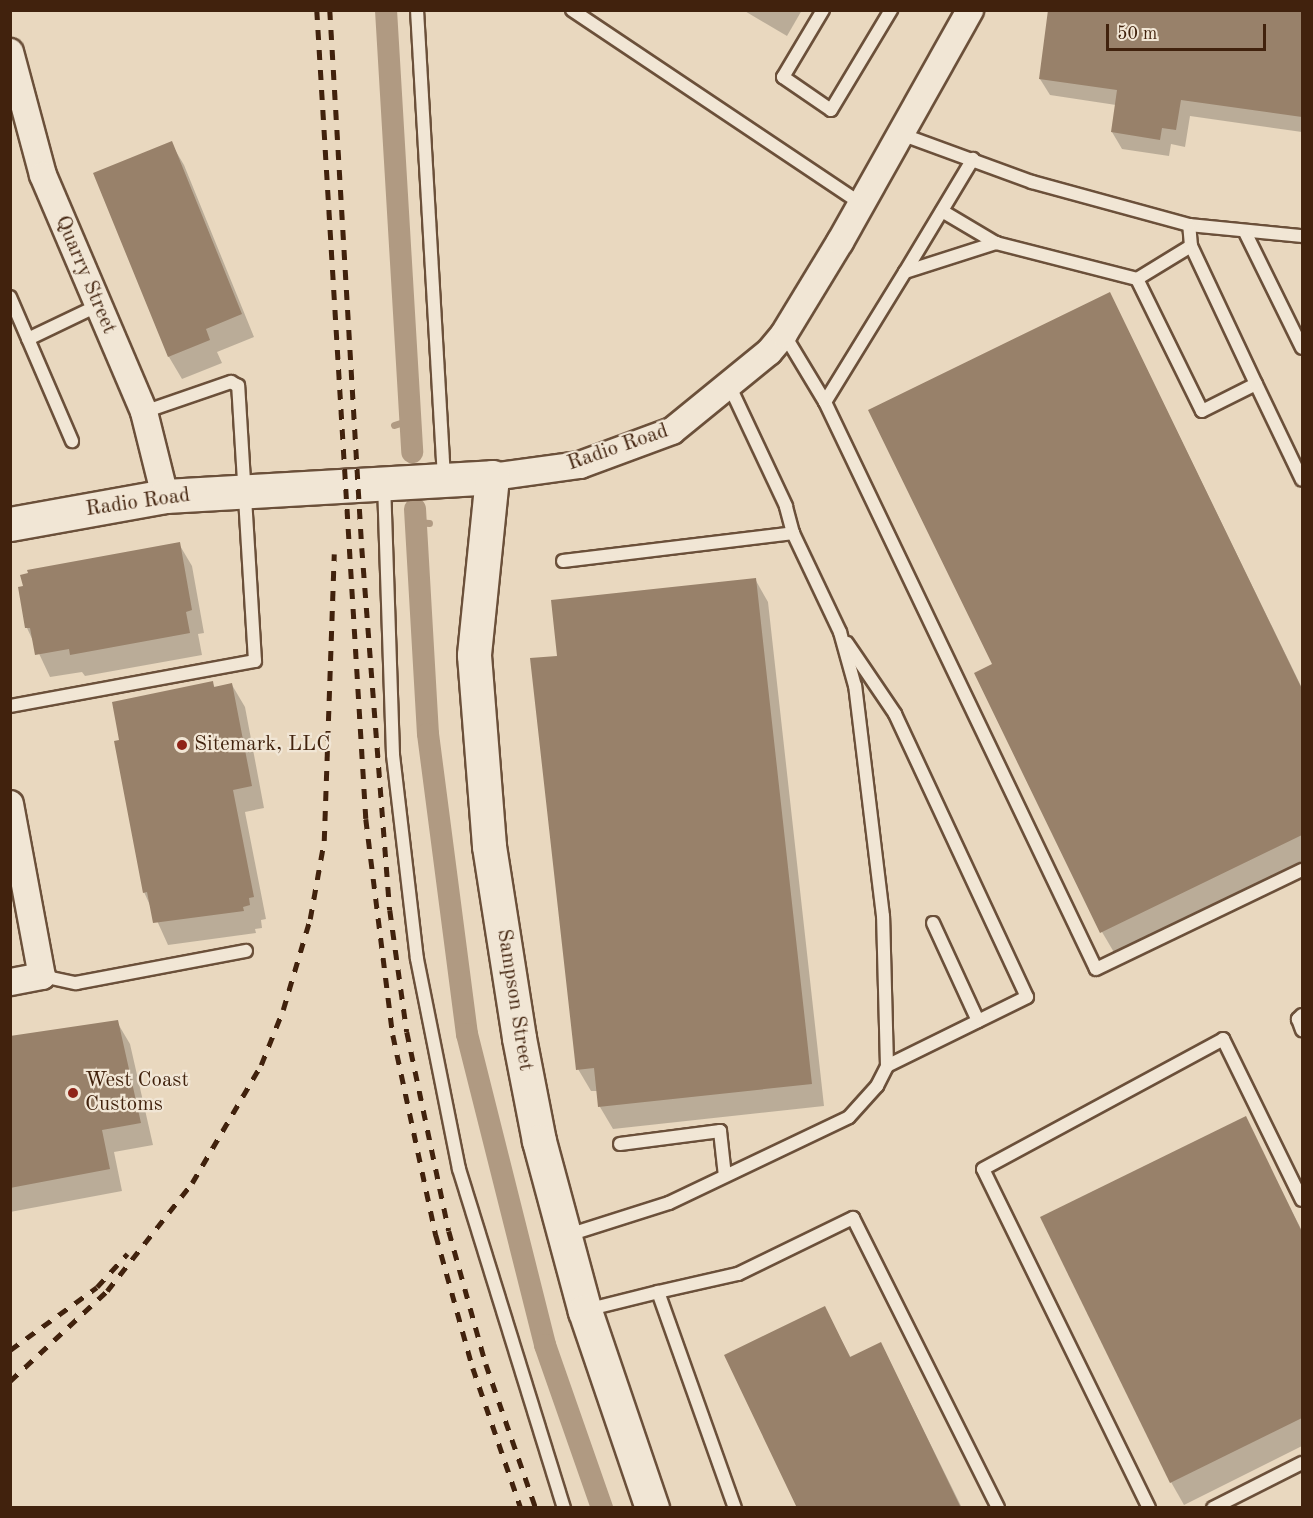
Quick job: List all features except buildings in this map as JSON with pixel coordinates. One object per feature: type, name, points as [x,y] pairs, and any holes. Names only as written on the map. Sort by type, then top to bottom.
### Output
[{"type":"street","name":"Radio Road","points":[[10,524],[165,496],[245,494],[389,482],[492,477],[580,465],[672,431],[730,387],[784,334],[901,134],[966,12]]},
{"type":"street","name":"Quarry Street","points":[[10,52],[16,91],[43,175],[144,412],[165,496]]},
{"type":"street","name":"Sampson Street","points":[[492,477],[474,655],[489,846],[519,1038],[564,1236],[585,1311],[652,1508]]},
{"type":"street","points":[[10,982],[42,976],[11,811]]},
{"type":"lane","points":[[417,10],[438,480]]},
{"type":"lane","points":[[572,10],[861,204]]},
{"type":"lane","points":[[823,10],[783,77],[831,110],[891,10]]},
{"type":"lane","points":[[901,134],[1032,182],[1189,225],[1302,236]]},
{"type":"lane","points":[[825,402],[974,159]]},
{"type":"lane","points":[[942,211],[996,243],[1137,279],[1191,246]]},
{"type":"lane","points":[[1189,225],[1191,246],[1302,480]]},
{"type":"lane","points":[[1245,232],[1302,348]]},
{"type":"lane","points":[[905,272],[996,243]]},
{"type":"lane","points":[[1137,279],[1202,411],[1256,384]]},
{"type":"lane","points":[[10,297],[72,441]]},
{"type":"lane","points":[[28,339],[99,305]]},
{"type":"lane","points":[[784,334],[825,402],[1096,969],[1302,870]]},
{"type":"lane","points":[[10,706],[255,662],[238,386],[231,382],[144,412]]},
{"type":"lane","points":[[730,387],[786,506],[793,533],[840,632],[895,714],[1027,997],[887,1066]]},
{"type":"lane","points":[[389,482],[393,755],[417,959],[459,1169],[564,1508]]},
{"type":"lane","points":[[563,561],[793,533]]},
{"type":"lane","points":[[564,1236],[669,1203],[849,1117],[877,1086],[887,1066],[883,916],[855,686],[840,632]]},
{"type":"lane","points":[[933,923],[978,1022]]},
{"type":"lane","points":[[42,976],[76,983],[246,951]]},
{"type":"lane","points":[[1302,1015],[1298,1019],[1302,1030]]},
{"type":"lane","points":[[1149,1508],[983,1169],[1223,1039],[1302,1200]]},
{"type":"lane","points":[[620,1144],[720,1131],[725,1176]]},
{"type":"lane","points":[[585,1311],[738,1274],[853,1218],[998,1508]]},
{"type":"lane","points":[[658,1292],[735,1508]]},
{"type":"lane","points":[[1213,1508],[1302,1463]]},
{"type":"waterway","points":[[386,10],[412,452]]},
{"type":"waterway","points":[[394,425],[403,422]]},
{"type":"waterway","points":[[415,509],[428,734],[467,1034],[545,1345],[602,1508]]},
{"type":"waterway","points":[[416,522],[429,523]]},
{"type":"waterway","points":[[528,1279],[535,1277]]},
{"type":"railway","points":[[317,10],[366,819],[393,1035],[436,1235],[473,1368],[521,1508]]},
{"type":"railway","points":[[330,10],[362,548],[390,910],[407,1032],[449,1231],[486,1364],[536,1508]]},
{"type":"railway","points":[[10,1381],[107,1291],[192,1183],[261,1065],[283,1010],[310,919],[324,841],[334,554]]},
{"type":"railway","points":[[10,1350],[97,1287],[127,1254]]},
{"type":"place","name":"Sitemark, LLC","points":[[182,745]]},
{"type":"place","name":"West Coast Customs","points":[[73,1093]]}]
